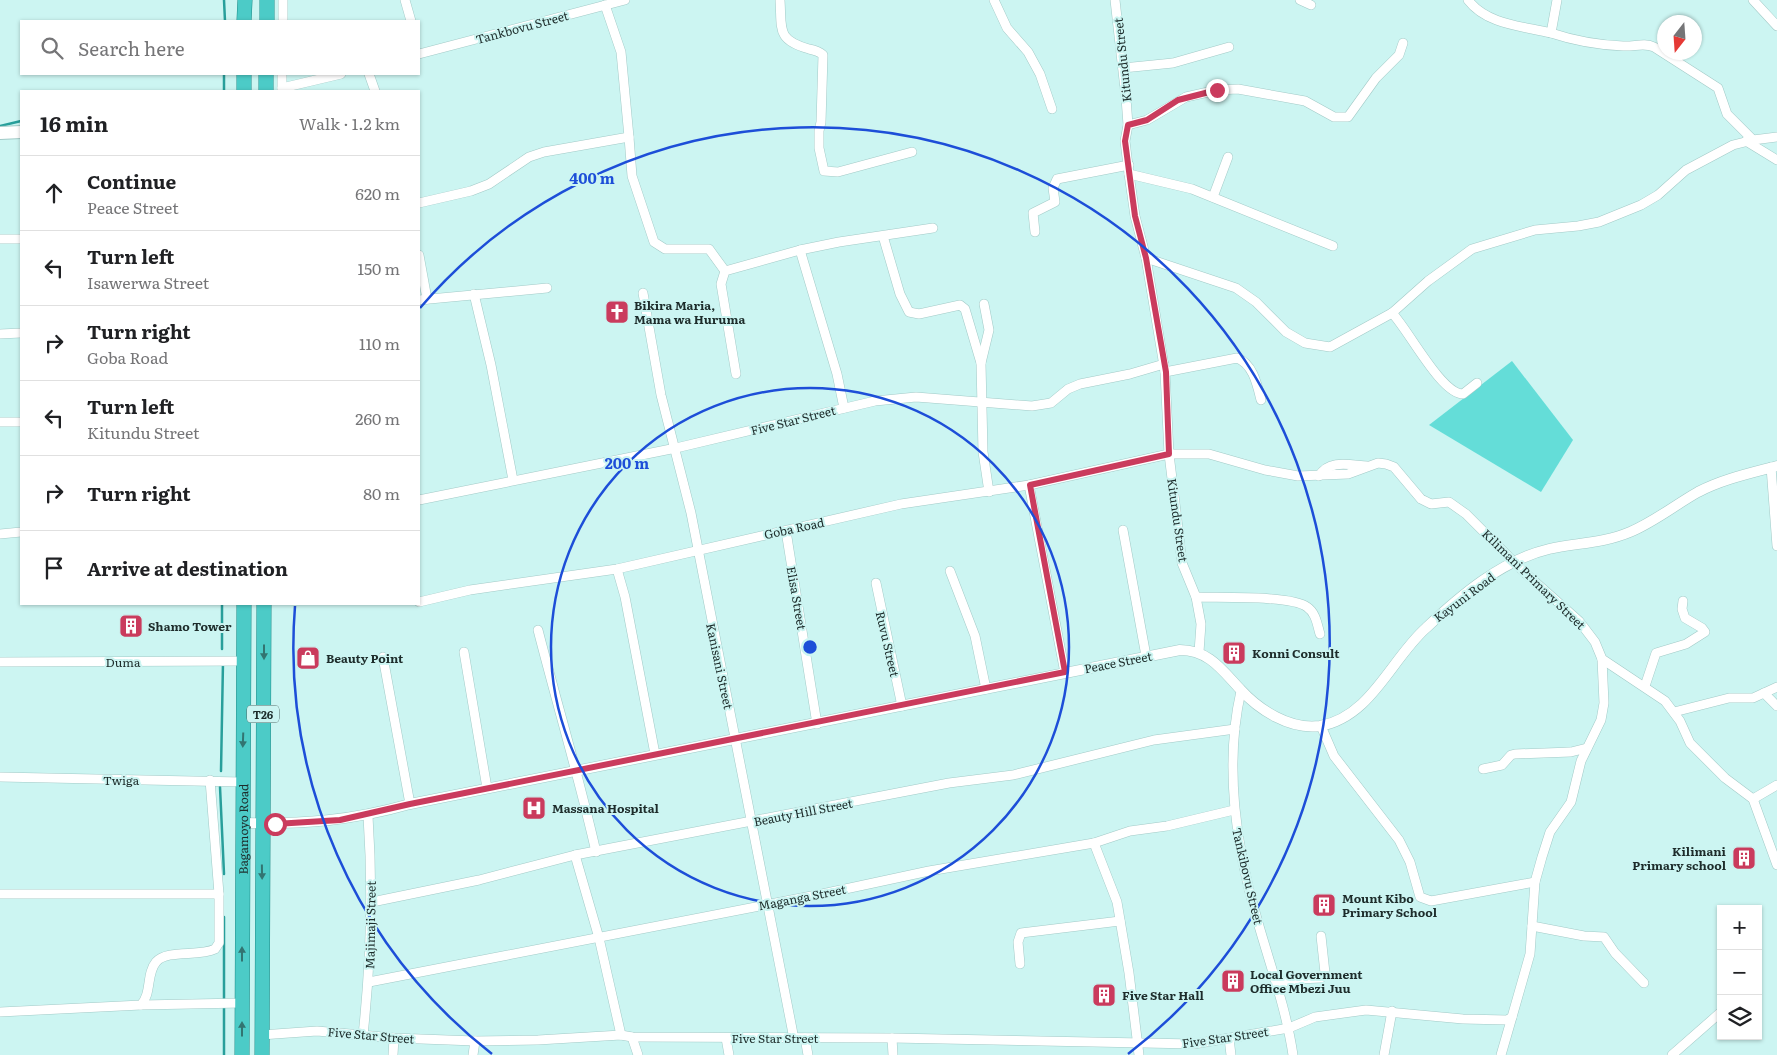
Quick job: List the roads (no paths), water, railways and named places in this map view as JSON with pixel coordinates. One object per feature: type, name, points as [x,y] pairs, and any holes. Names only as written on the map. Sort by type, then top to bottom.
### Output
[{"type":"highway","points":[[244,20],[245,0]]},
{"type":"highway","points":[[266,20],[267,0]]},
{"type":"highway","points":[[244,75],[244,90]]},
{"type":"highway","points":[[266,75],[266,90]]},
{"type":"highway","name":"Bagamoyo Road","points":[[242,1055],[244,605]]},
{"type":"highway","name":"Bagamoyo Road","points":[[262,1055],[264,605]]},
{"type":"main road","points":[[0,133],[20,132]]},
{"type":"street","points":[[283,0],[283,20]]},
{"type":"street","points":[[405,0],[411,20]]},
{"type":"street","name":"Tankbovu Street","points":[[420,54],[625,0]]},
{"type":"street","points":[[780,0],[781,29],[784,38],[794,45],[818,51],[823,55],[819,132],[824,171],[838,172],[912,152]]},
{"type":"street","points":[[994,0],[1007,28],[1028,52],[1040,74],[1052,109]]},
{"type":"street","name":"Kitundu Street","points":[[1116,0],[1128,125],[1125,141],[1135,216],[1146,258],[1165,368],[1169,454],[1182,563],[1196,597],[1201,624],[1199,652]]},
{"type":"street","points":[[1300,0],[1311,5]]},
{"type":"street","points":[[1468,0],[1486,16],[1512,25],[1592,44],[1622,46],[1648,44],[1654,47],[1718,88],[1727,114],[1749,140],[1777,160]]},
{"type":"street","points":[[1551,33],[1557,0]]},
{"type":"street","points":[[1753,0],[1777,26]]},
{"type":"street","points":[[605,5],[622,52],[632,176],[654,242],[665,249],[709,249],[725,271]]},
{"type":"street","points":[[1128,125],[1147,120],[1186,97],[1217,90],[1238,89],[1305,101],[1334,117],[1348,117],[1376,78],[1399,55],[1403,43]]},
{"type":"street","points":[[1123,68],[1172,63],[1229,47]]},
{"type":"street","points":[[282,75],[282,90],[336,75]]},
{"type":"street","points":[[369,75],[376,90]]},
{"type":"street","points":[[420,202],[472,191],[489,184],[529,157],[544,152],[629,137]]},
{"type":"street","points":[[1146,258],[1236,288],[1252,298],[1286,332],[1305,343],[1330,347],[1392,313],[1428,281],[1472,249],[1535,230],[1578,226],[1608,219],[1641,205],[1658,195],[1674,178],[1696,164],[1749,140],[1777,138]]},
{"type":"street","points":[[1212,197],[1228,157]]},
{"type":"street","points":[[1035,232],[1033,213],[1055,202],[1054,188],[1057,179],[1129,170],[1174,183],[1212,197],[1333,246]]},
{"type":"street","points":[[725,271],[800,250],[933,228]]},
{"type":"street","points":[[883,236],[900,294],[909,312],[919,314],[962,305],[971,325],[981,363]]},
{"type":"street","points":[[0,239],[20,239]]},
{"type":"street","points":[[800,250],[837,374],[844,408]]},
{"type":"street","points":[[420,266],[423,299],[547,288]]},
{"type":"street","points":[[725,271],[721,284],[723,303],[736,374]]},
{"type":"street","name":"Kanisani Street","points":[[643,293],[661,395],[691,513],[766,904],[794,1039]]},
{"type":"street","points":[[474,294],[491,366],[513,480]]},
{"type":"street","points":[[984,304],[989,330],[981,363],[981,403],[983,452],[989,492]]},
{"type":"street","points":[[1392,313],[1401,322],[1425,360],[1454,391],[1463,394],[1477,383]]},
{"type":"street","points":[[0,334],[20,334]]},
{"type":"street","name":"Five Star Street","points":[[420,500],[676,448],[875,401],[916,397],[1032,406],[1051,403],[1068,389],[1080,384],[1165,368],[1237,358],[1245,361],[1257,383],[1262,400]]},
{"type":"street","points":[[1257,383],[1268,381]]},
{"type":"street","points":[[0,422],[20,422]]},
{"type":"street","name":"Kilimani Primary Street","points":[[1169,454],[1209,454],[1283,474],[1319,476],[1348,474],[1368,466],[1391,464],[1421,499],[1431,504],[1441,502],[1453,504],[1478,525],[1530,578],[1579,621],[1595,642],[1602,660]]},
{"type":"street","name":"Goba Road","points":[[420,602],[470,590],[523,584],[617,568],[901,504],[1030,485],[1169,454]]},
{"type":"street","points":[[1774,467],[1777,546]]},
{"type":"street","name":"Kayuni Road","points":[[1321,726],[1357,709],[1372,694],[1409,645],[1425,628],[1482,582],[1514,561],[1548,549],[1615,538],[1651,523],[1700,491],[1774,467]]},
{"type":"street","points":[[1030,485],[1065,672]]},
{"type":"street","points":[[1123,530],[1146,656]]},
{"type":"street","name":"Elisa Street","points":[[786,531],[817,724]]},
{"type":"street","points":[[0,534],[20,532]]},
{"type":"street","points":[[617,568],[625,598],[656,754]]},
{"type":"street","points":[[950,571],[975,636],[986,689]]},
{"type":"street","name":"Ruvu Street","points":[[876,583],[902,706]]},
{"type":"street","points":[[1196,597],[1249,598],[1303,604],[1316,616],[1320,634]]},
{"type":"street","points":[[1645,686],[1656,653],[1686,644],[1705,632],[1702,628],[1685,618],[1682,609],[1683,600]]},
{"type":"street","points":[[538,630],[560,716],[578,771],[596,852]]},
{"type":"street","name":"Peace Street","points":[[243,823],[340,820],[368,816],[410,804],[487,788],[735,738],[817,724],[1146,656],[1180,650],[1199,652]]},
{"type":"street","points":[[464,652],[487,788]]},
{"type":"street","points":[[1199,652],[1223,669],[1241,691],[1279,718],[1304,726],[1321,726],[1334,756],[1399,840],[1410,862],[1420,897],[1430,901],[1439,900],[1535,882]]},
{"type":"street","points":[[383,657],[410,804]]},
{"type":"street","points":[[1602,660],[1645,686],[1665,701],[1674,712],[1690,743],[1725,778],[1753,799],[1777,865]]},
{"type":"street","points":[[1501,1055],[1530,954],[1535,882],[1550,832],[1571,802],[1581,761],[1596,734],[1604,703],[1602,660]]},
{"type":"street","name":"Duma","points":[[0,662],[245,661]]},
{"type":"street","points":[[1674,712],[1706,702],[1729,698],[1753,698],[1777,687]]},
{"type":"street","name":"Tankibovu Street","points":[[1241,691],[1235,729],[1234,810],[1246,876],[1278,983],[1289,1028],[1293,1055]]},
{"type":"street","points":[[1764,693],[1777,706]]},
{"type":"street","name":"Beauty Hill Street","points":[[372,902],[480,880],[575,855],[949,783],[1013,775],[1154,740],[1235,729]]},
{"type":"street","points":[[1483,770],[1502,765],[1511,755],[1515,754],[1571,752],[1587,748]]},
{"type":"street","name":"Twiga","points":[[0,777],[242,782]]},
{"type":"street","points":[[141,1005],[147,998],[156,962],[165,956],[194,955],[215,949],[219,943],[219,894],[210,780]]},
{"type":"street","points":[[1753,799],[1777,785]]},
{"type":"street","name":"Maganga Street","points":[[369,982],[822,894],[928,871],[1094,843],[1130,831],[1166,826],[1234,810]]},
{"type":"street","name":"Majimaji Street","points":[[363,1035],[369,982],[372,902],[368,816]]},
{"type":"street","points":[[1094,843],[1112,885],[1120,921],[1129,973],[1139,1055]]},
{"type":"street","points":[[575,855],[599,938],[621,1035]]},
{"type":"street","points":[[0,894],[219,894]]},
{"type":"street","points":[[1020,964],[1018,942],[1021,933],[1120,921]]},
{"type":"street","points":[[1532,926],[1584,936],[1604,937],[1644,983]]},
{"type":"street","points":[[1278,983],[1298,979],[1321,978],[1325,973],[1321,936]]},
{"type":"street","points":[[0,1012],[141,1005],[242,1003]]},
{"type":"street","points":[[1384,1055],[1392,1011]]},
{"type":"street","name":"Five Star Street","points":[[261,1035],[317,1031],[394,1038],[474,1041],[538,1040],[621,1035],[632,1038],[892,1038],[1061,1043],[1137,1042],[1194,1044],[1289,1028],[1316,1017],[1344,1012],[1392,1011],[1489,1020],[1507,1020],[1512,1017]]},
{"type":"street","points":[[1672,1055],[1717,1016]]},
{"type":"street","points":[[393,1055],[394,1038]]},
{"type":"street","points":[[632,1038],[638,1055]]},
{"type":"street","points":[[726,1038],[729,1055]]},
{"type":"street","points":[[805,1038],[808,1055]]},
{"type":"street","points":[[892,1038],[893,1055]]},
{"type":"street","points":[[1229,1038],[1231,1055]]},
{"type":"street","points":[[473,1055],[474,1041]]},
{"type":"waterway","points":[[224,0],[225,20]]},
{"type":"waterway","points":[[224,75],[224,90]]},
{"type":"waterway","points":[[0,126],[20,121]]},
{"type":"waterway","points":[[222,605],[222,649]]},
{"type":"waterway","points":[[221,771],[223,662]]},
{"type":"waterway","points":[[220,787],[224,874]]},
{"type":"waterway","points":[[224,917],[224,1001]]},
{"type":"waterway","points":[[224,1007],[224,1055]]},
{"type":"place","name":"Bikira Maria, Mama wa Huruma","points":[[617,312]]},
{"type":"place","name":"Shamo Tower","points":[[131,626]]},
{"type":"place","name":"Konni Consult","points":[[1234,653]]},
{"type":"place","name":"Beauty Point","points":[[308,658]]},
{"type":"place","name":"Massana Hospital","points":[[534,808]]},
{"type":"place","name":"Kilimani Primary school","points":[[1744,858]]},
{"type":"place","name":"Mount Kibo Primary School","points":[[1324,905]]},
{"type":"place","name":"Local Government Office Mbezi Juu","points":[[1233,981]]},
{"type":"place","name":"Five Star Hall","points":[[1104,995]]}]
